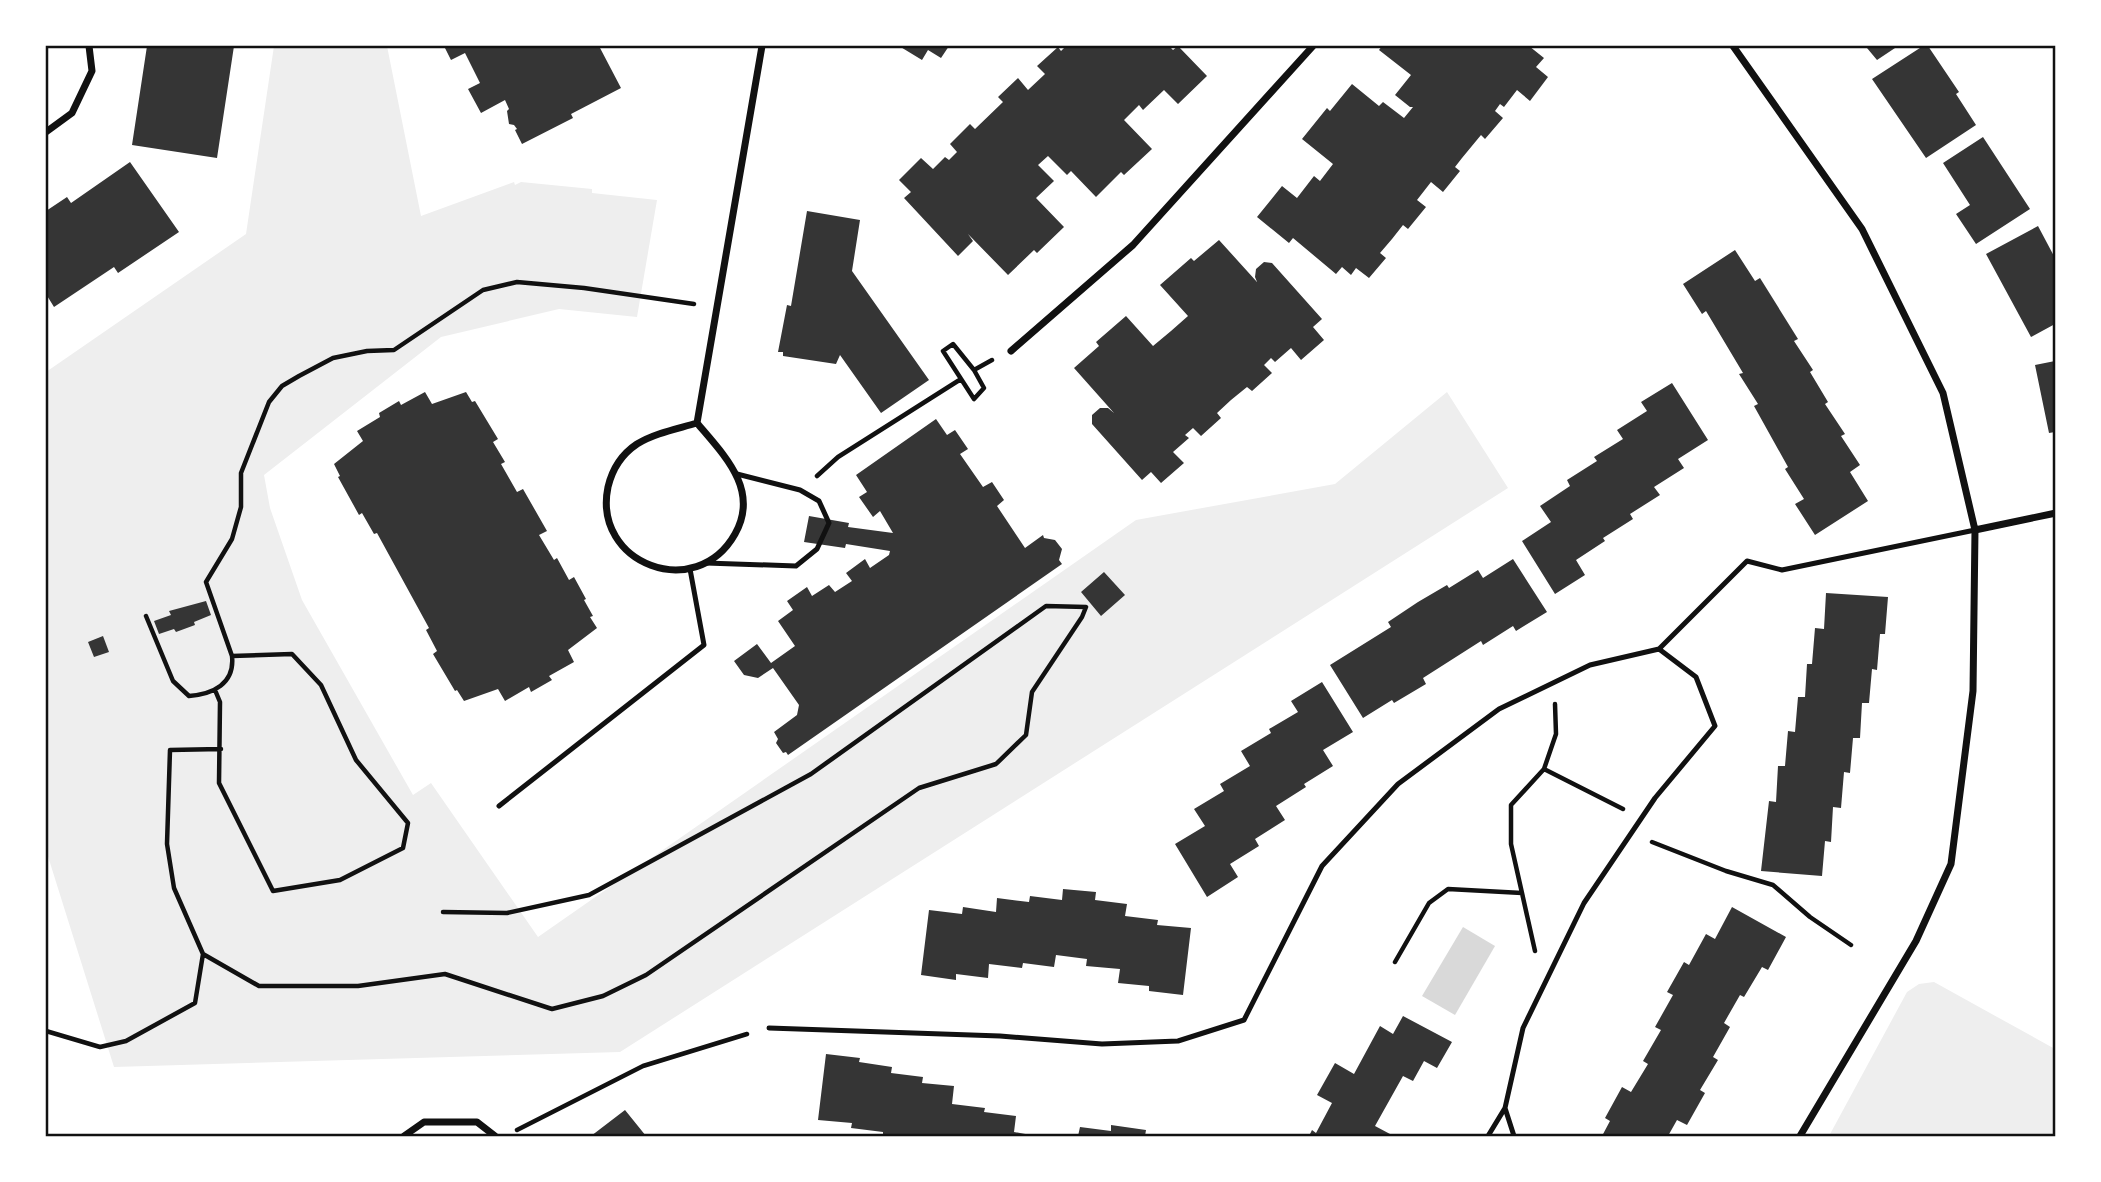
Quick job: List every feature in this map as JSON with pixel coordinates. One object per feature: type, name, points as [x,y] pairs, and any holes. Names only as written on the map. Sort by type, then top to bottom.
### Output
[{"type":"street","points":[[46,132],[72,113],[92,71],[89,46]]},
{"type":"street","points":[[697,423],[762,46]]},
{"type":"street","points":[[1011,351],[1133,245],[1313,46]]},
{"type":"street","points":[[1733,46],[1862,229],[1943,393],[1975,530],[1973,691],[1951,863],[1916,941],[1800,1136]]},
{"type":"street","points":[[697,423],[729,460],[737,474],[743,499],[739,525],[726,547],[706,563],[690,569],[664,570],[633,557],[616,537],[609,522],[606,496],[617,464],[635,446],[651,437],[697,423]]},
{"type":"street","points":[[1975,530],[2056,513]]},
{"type":"street","points":[[404,1136],[424,1122],[477,1122],[495,1136]]},
{"type":"lane","points":[[706,563],[796,566],[817,549],[829,523],[819,501],[800,490],[737,474]]},
{"type":"lane","points":[[769,1028],[1000,1036],[1102,1044],[1178,1041],[1244,1020],[1322,866],[1398,784],[1499,709],[1590,665],[1659,649],[1747,561],[1782,569],[1975,530]]},
{"type":"lane","points":[[499,806],[704,645],[690,569]]},
{"type":"lane","points":[[1488,1136],[1505,1108],[1522,1028],[1584,903],[1641,818],[1715,726],[1696,677],[1659,649]]},
{"type":"lane","points":[[1505,1108],[1514,1136]]},
{"type":"path","points":[[146,616],[173,681],[189,696],[205,695],[226,684],[233,666],[232,656],[206,582],[232,539],[241,507],[242,473],[269,402],[282,386],[333,358],[367,351],[394,350],[483,289],[517,282],[584,288],[717,308]]},
{"type":"path","points":[[953,344],[985,388],[974,399],[961,379],[943,351],[953,344]]},
{"type":"path","points":[[800,490],[838,457],[961,379]]},
{"type":"path","points":[[203,954],[259,986],[358,986],[445,974],[552,1009],[603,996],[646,975],[919,788],[996,764],[1026,735],[1032,692],[1086,607],[1046,606],[811,774],[589,895],[507,913],[443,912]]},
{"type":"path","points":[[215,690],[220,702],[219,783],[273,891],[340,880],[403,848],[408,823],[356,760],[321,685],[292,654],[232,656]]},
{"type":"path","points":[[1543,986],[1511,844],[1511,805],[1544,769],[1556,734],[1554,683]]},
{"type":"path","points":[[46,1031],[100,1046],[126,1041],[195,1003],[203,954],[174,888],[170,866],[167,844],[170,750],[221,750]]},
{"type":"path","points":[[1544,769],[1641,818]]},
{"type":"path","points":[[1631,834],[1726,871],[1773,885],[1851,945]]},
{"type":"path","points":[[1395,962],[1429,903],[1448,889],[1522,893]]},
{"type":"path","points":[[515,1130],[643,1066],[769,1028]]},
{"type":"shaded area","points":[[274,46],[387,46],[421,216],[514,182],[515,185],[521,182],[592,189],[592,193],[657,200],[637,317],[559,309],[441,337],[264,475],[270,508],[302,600],[413,795],[431,783],[538,937],[1136,520],[1335,484],[1447,392],[1508,488],[620,1052],[114,1067],[46,850],[46,372],[246,234]]},
{"type":"shaded area","points":[[1463,927],[1495,946],[1455,1015],[1422,996]]},
{"type":"shaded area","points":[[1934,982],[2055,1049],[2055,1136],[1829,1136],[1907,992],[1919,984]]},
{"type":"building","points":[[147,46],[234,46],[217,158],[132,145]]},
{"type":"building","points":[[444,46],[599,46],[621,88],[571,114],[573,118],[522,144],[515,130],[517,129],[509,124],[509,109],[505,100],[481,113],[468,89],[480,83],[465,53],[451,60]]},
{"type":"building","points":[[899,46],[949,46],[941,58],[928,50],[922,60]]},
{"type":"building","points":[[1066,46],[1169,46],[1173,50],[1178,46],[1207,76],[1178,104],[1164,90],[1143,110],[1139,105],[1124,120],[1152,149],[1124,175],[1121,172],[1096,197],[1071,171],[1067,175],[1048,156],[1038,165],[1054,181],[1036,198],[1064,227],[1037,253],[1034,250],[1008,275],[968,234],[973,241],[958,256],[904,198],[911,192],[899,180],[921,158],[933,169],[945,157],[949,160],[957,152],[950,144],[970,124],[975,129],[1003,102],[998,97],[1018,78],[1028,90],[1045,74],[1037,66],[1058,47],[1061,51]]},
{"type":"building","points":[[1382,46],[1529,46],[1544,58],[1536,67],[1548,77],[1530,101],[1517,90],[1504,107],[1500,104],[1495,111],[1503,118],[1485,139],[1481,135],[1462,158],[1455,167],[1460,171],[1443,192],[1431,182],[1417,200],[1426,207],[1408,229],[1403,225],[1380,253],[1386,258],[1369,278],[1356,268],[1351,275],[1342,267],[1336,274],[1293,238],[1289,243],[1257,217],[1282,186],[1297,198],[1314,176],[1320,181],[1333,164],[1302,139],[1327,108],[1330,111],[1352,84],[1379,106],[1383,102],[1404,118],[1413,107],[1395,95],[1411,75],[1379,50]]},
{"type":"building","points":[[1868,46],[1898,46],[1877,60]]},
{"type":"building","points":[[1923,46],[1928,46],[1959,92],[1956,94],[1976,125],[1926,158],[1872,79]]},
{"type":"building","points":[[1983,137],[2030,209],[1976,244],[1956,214],[1970,205],[1943,163]]},
{"type":"building","points":[[130,162],[179,232],[118,273],[114,267],[54,307],[46,294],[46,211],[67,197],[71,203]]},
{"type":"building","points":[[807,211],[860,220],[852,271],[929,380],[881,413],[840,355],[836,364],[783,356],[783,352],[778,352],[787,305],[791,306]]},
{"type":"building","points":[[2038,226],[2055,258],[2055,324],[2031,337],[1986,254]]},
{"type":"building","points":[[1219,240],[1257,282],[1256,269],[1264,262],[1272,263],[1322,319],[1313,327],[1324,340],[1301,360],[1291,348],[1275,362],[1271,358],[1264,365],[1272,373],[1252,391],[1247,387],[1231,400],[1217,413],[1221,418],[1201,436],[1193,428],[1185,435],[1189,438],[1173,452],[1184,463],[1161,483],[1151,472],[1142,480],[1092,424],[1092,415],[1100,408],[1108,408],[1114,413],[1074,368],[1099,346],[1096,342],[1126,316],[1153,346],[1188,316],[1160,285],[1191,258],[1194,261]]},
{"type":"building","points":[[1735,250],[1755,281],[1760,278],[1798,339],[1794,341],[1813,370],[1810,372],[1828,402],[1825,404],[1845,434],[1841,436],[1860,465],[1850,472],[1868,501],[1815,535],[1795,504],[1804,499],[1785,469],[1788,467],[1754,406],[1758,404],[1739,374],[1743,373],[1706,311],[1702,314],[1683,284]]},
{"type":"building","points":[[2055,361],[2055,432],[2049,433],[2035,365]]},
{"type":"building","points":[[1672,383],[1708,440],[1678,459],[1684,468],[1654,487],[1660,495],[1630,514],[1633,519],[1576,560],[1585,575],[1555,594],[1522,541],[1551,522],[1540,506],[1570,486],[1567,480],[1597,461],[1594,457],[1623,439],[1617,430],[1647,411],[1641,402]]},
{"type":"building","points":[[425,392],[432,404],[466,392],[472,402],[475,401],[498,439],[493,442],[505,462],[501,464],[517,492],[523,489],[547,531],[539,535],[554,560],[557,558],[569,580],[574,577],[597,628],[568,650],[574,662],[549,676],[552,680],[531,692],[529,687],[505,701],[498,689],[464,701],[457,690],[455,691],[433,654],[437,651],[426,630],[429,628],[377,533],[374,534],[362,513],[359,515],[338,477],[340,476],[334,464],[363,441],[357,431],[380,417],[379,413],[399,401],[401,405]]},
{"type":"building","points":[[936,419],[947,435],[955,430],[968,449],[960,454],[983,487],[992,482],[1004,500],[997,506],[1025,548],[1043,535],[1044,538],[1055,540],[1062,549],[1059,560],[1062,564],[788,755],[783,753],[776,743],[778,739],[774,732],[797,715],[799,705],[773,668],[758,678],[744,675],[734,661],[757,644],[771,663],[795,646],[778,621],[793,610],[787,601],[807,587],[812,596],[829,585],[835,592],[852,581],[846,573],[865,559],[870,568],[889,555],[890,551],[846,544],[845,548],[804,542],[809,516],[849,523],[848,527],[893,533],[880,511],[873,517],[859,497],[867,492],[856,475]]},
{"type":"building","points":[[1513,559],[1547,612],[1516,631],[1513,626],[1483,645],[1481,641],[1423,678],[1426,684],[1363,718],[1330,665],[1391,627],[1388,622],[1447,585],[1449,588],[1478,570],[1483,578]]},
{"type":"building","points":[[1104,572],[1125,595],[1101,616],[1081,592]]},
{"type":"building","points":[[1826,593],[1888,597],[1885,634],[1880,634],[1877,670],[1872,669],[1869,703],[1862,703],[1860,738],[1853,738],[1850,773],[1844,772],[1841,808],[1833,807],[1831,842],[1825,841],[1822,876],[1761,871],[1769,801],[1776,802],[1778,766],[1785,766],[1788,731],[1795,732],[1798,697],[1805,697],[1807,664],[1812,664],[1815,628],[1824,629]]},
{"type":"building","points":[[206,601],[211,615],[176,632],[174,629],[159,634],[154,621],[171,615],[169,611]]},
{"type":"building","points":[[103,636],[109,652],[94,657],[88,642]]},
{"type":"building","points":[[1322,682],[1353,732],[1323,750],[1333,766],[1276,806],[1285,820],[1255,839],[1259,846],[1230,864],[1238,877],[1207,897],[1175,844],[1205,826],[1194,809],[1224,791],[1220,784],[1250,766],[1241,751],[1271,733],[1269,729],[1298,712],[1291,701]]},
{"type":"building","points":[[1063,889],[1096,892],[1095,900],[1127,904],[1125,916],[1158,920],[1157,925],[1191,928],[1183,995],[1149,991],[1149,986],[1118,983],[1120,969],[1086,966],[1087,959],[1056,955],[1054,967],[1023,963],[1022,968],[989,964],[988,978],[956,974],[956,980],[921,975],[929,910],[962,914],[963,907],[996,912],[997,898],[1029,902],[1030,896],[1062,900]]},
{"type":"building","points":[[1732,907],[1786,937],[1768,970],[1762,967],[1744,997],[1740,995],[1724,1023],[1730,1027],[1713,1057],[1718,1060],[1700,1090],[1705,1093],[1687,1125],[1677,1120],[1668,1136],[1602,1136],[1610,1121],[1605,1118],[1622,1087],[1631,1092],[1648,1064],[1643,1061],[1661,1030],[1655,1027],[1673,995],[1667,992],[1684,962],[1689,965],[1706,934],[1715,939]]},
{"type":"building","points":[[1403,1016],[1452,1042],[1437,1068],[1424,1061],[1413,1081],[1403,1076],[1375,1126],[1390,1134],[1309,1136],[1312,1130],[1316,1133],[1332,1103],[1317,1095],[1335,1063],[1354,1074],[1380,1026],[1393,1034]]},
{"type":"building","points":[[826,1054],[860,1058],[859,1062],[892,1067],[891,1073],[923,1077],[922,1083],[954,1086],[952,1104],[985,1108],[984,1112],[1016,1116],[1014,1132],[1036,1136],[883,1136],[883,1132],[851,1128],[852,1123],[818,1120]]},
{"type":"building","points":[[625,1110],[646,1136],[591,1136]]},
{"type":"building","points":[[1111,1125],[1146,1130],[1145,1136],[1078,1136],[1080,1127],[1111,1131]]}]
